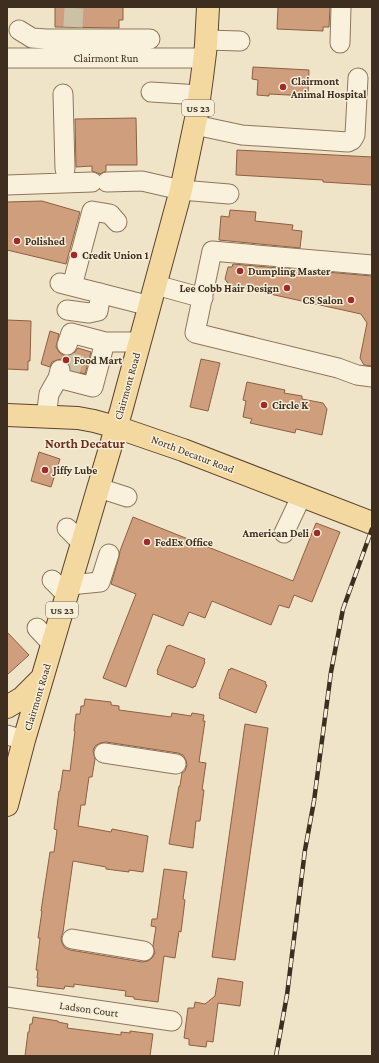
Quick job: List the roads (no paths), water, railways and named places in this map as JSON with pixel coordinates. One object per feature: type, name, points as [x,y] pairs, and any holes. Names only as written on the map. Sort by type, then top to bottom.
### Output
[{"type":"main road","name":"Clairmont Road","points":[[7,805],[16,738],[43,676],[52,644],[74,536],[99,488],[181,190],[200,95],[208,7]]},
{"type":"main road","name":"North Decatur Road","points":[[7,415],[83,419],[116,427],[156,440],[372,523]]},
{"type":"main road","points":[[7,707],[22,698],[43,676]]},
{"type":"street","points":[[340,43],[341,7]]},
{"type":"street","points":[[19,30],[32,38],[64,33],[150,39]]},
{"type":"street","name":"Clairmont Run","points":[[7,58],[205,49],[240,41]]},
{"type":"street","points":[[195,125],[242,135],[348,142],[355,137],[364,101],[358,78]]},
{"type":"street","points":[[151,92],[200,95]]},
{"type":"street","points":[[63,94],[65,169]]},
{"type":"street","points":[[7,185],[142,181],[181,190],[229,194]]},
{"type":"street","points":[[117,222],[110,214],[92,211],[66,285],[150,306]]},
{"type":"street","points":[[372,265],[212,251],[195,333],[338,368],[357,375],[372,377]]},
{"type":"street","points":[[156,285],[203,298]]},
{"type":"street","points":[[67,310],[89,313],[98,311],[101,293]]},
{"type":"street","points":[[46,417],[49,394],[72,377],[93,387],[87,344],[140,342]]},
{"type":"street","points":[[99,488],[127,497]]},
{"type":"street","points":[[284,533],[302,495]]},
{"type":"street","points":[[63,587],[100,582],[109,554]]},
{"type":"street","points":[[37,628],[52,644]]},
{"type":"street","points":[[104,753],[176,764]]},
{"type":"street","points":[[72,939],[144,951]]},
{"type":"street","name":"Ladson Court","points":[[7,997],[172,1021]]},
{"type":"tunnel","points":[[73,27],[74,7]]},
{"type":"tunnel","points":[[70,372],[77,348]]},
{"type":"railway","points":[[276,1056],[287,995],[305,850],[314,801],[331,672],[343,609],[372,529]]},
{"type":"place","name":"Clairmont Animal Hospital","points":[[283,87]]},
{"type":"place","name":"Polished","points":[[17,241]]},
{"type":"place","name":"Credit Union 1","points":[[74,255]]},
{"type":"place","name":"Dumpling Master","points":[[240,271]]},
{"type":"place","name":"Lee Cobb Hair Design","points":[[287,288]]},
{"type":"place","name":"CS Salon","points":[[351,300]]},
{"type":"place","name":"Food Mart","points":[[66,360]]},
{"type":"place","name":"Circle K","points":[[264,405]]},
{"type":"place","name":"Jiffy Lube","points":[[45,470]]},
{"type":"place","name":"American Deli","points":[[317,533]]},
{"type":"place","name":"FedEx Office","points":[[147,542]]},
{"type":"district","name":"North Decatur","points":[[85,443]]}]
